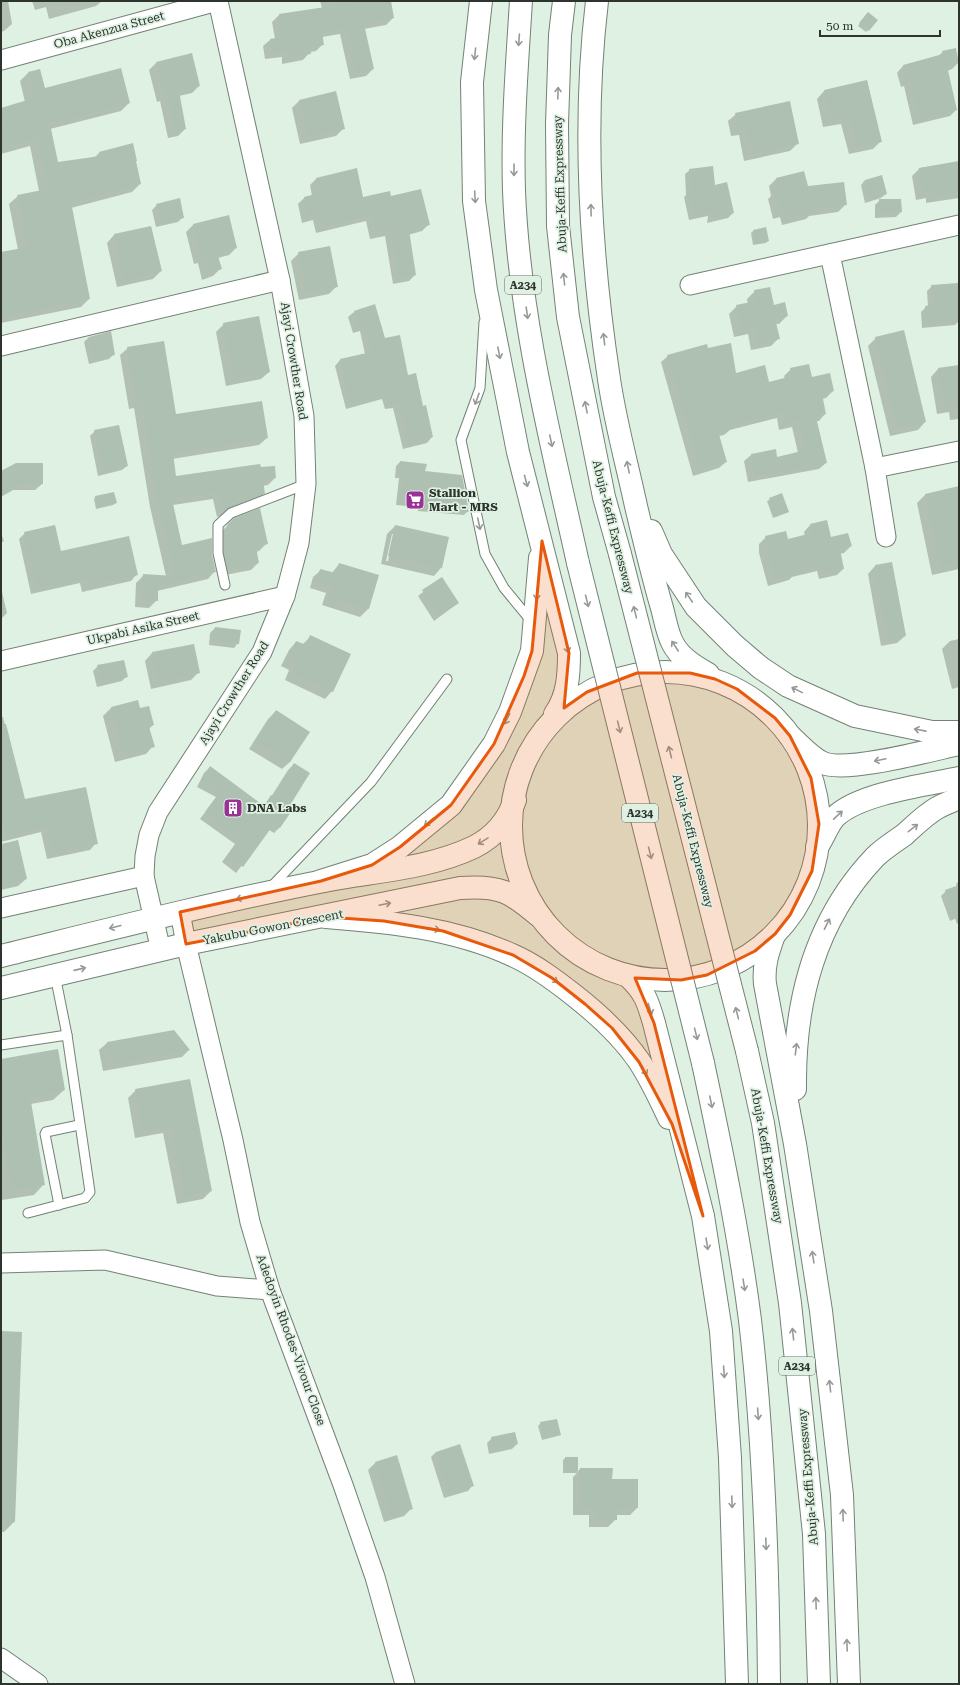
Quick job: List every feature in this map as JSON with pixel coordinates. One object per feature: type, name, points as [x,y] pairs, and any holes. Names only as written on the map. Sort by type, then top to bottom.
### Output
[{"type":"main road","points":[[1,956],[154,918],[265,893],[321,881],[411,866],[449,857],[474,847],[489,838],[499,828],[511,810],[526,763],[546,726],[559,708],[566,690],[569,671],[569,653],[542,541],[518,452],[486,290],[474,201],[472,90],[481,1]]},
{"type":"main road","name":"A234","points":[[521,1],[514,111],[514,192],[522,277],[534,358],[578,563],[703,1063],[738,1243],[750,1320],[761,1458],[768,1612],[769,1684]]},
{"type":"main road","name":"Abuja-Keffi Expressway","points":[[564,1],[560,35],[557,124],[558,226],[568,317],[604,497],[620,554],[747,1051],[763,1123],[790,1303],[814,1534],[819,1684]]},
{"type":"main road","points":[[515,800],[510,825],[516,866],[522,885],[539,916],[560,940],[581,956],[604,968],[629,977],[655,980],[681,980],[707,975],[732,965],[749,955],[774,934],[790,915],[803,894],[812,871],[817,847],[818,816],[816,800],[811,778],[802,756],[790,736],[775,718],[757,702],[690,663],[680,654],[672,642],[650,568],[609,381],[594,264],[591,218],[589,132],[593,36],[597,1]]},
{"type":"main road","points":[[633,490],[661,554],[696,606],[735,646],[762,668],[788,686],[854,716],[932,732],[959,732]]},
{"type":"main road","points":[[321,881],[372,865],[385,857],[451,805],[494,744],[510,712],[532,651],[542,541]]},
{"type":"main road","points":[[546,726],[565,707],[587,692],[611,680],[630,675],[663,671],[690,673],[716,679]]},
{"type":"main road","points":[[790,736],[822,763],[833,766],[871,762],[959,744]]},
{"type":"main road","points":[[817,847],[835,817],[849,806],[873,797],[959,778]]},
{"type":"main road","points":[[795,1144],[794,1060],[800,1010],[808,974],[818,944],[828,921],[858,876],[876,856],[936,809],[959,798]]},
{"type":"main road","name":"Yakubu Gowon Crescent","points":[[1,988],[186,944],[326,917],[460,888],[478,886],[496,888],[511,894],[539,916]]},
{"type":"main road","points":[[326,917],[384,921],[443,931],[475,940],[513,955],[552,978],[585,1004],[612,1028],[643,1068],[672,1124],[703,1216]]},
{"type":"main road","points":[[774,934],[765,959],[765,984],[795,1144],[821,1311],[842,1495],[848,1684]]},
{"type":"main road","points":[[629,977],[640,987],[646,999],[654,1023],[703,1216],[721,1331],[730,1458],[737,1684]]},
{"type":"street","name":"Oba Akenzua Street","points":[[1,60],[218,1]]},
{"type":"street","name":"Ajayi Crowther Road","points":[[161,951],[144,876],[145,856],[149,835],[158,812],[262,652],[285,596],[299,543],[306,484],[304,416],[280,280],[218,1]]},
{"type":"street","points":[[690,285],[959,225]]},
{"type":"street","points":[[830,254],[875,468],[886,537]]},
{"type":"street","points":[[1,346],[280,280]]},
{"type":"street","points":[[875,468],[959,451]]},
{"type":"street","name":"Ukpabi Asika Street","points":[[1,660],[285,596]]},
{"type":"street","points":[[1,908],[144,876]]},
{"type":"street","name":"Adedoyin Rhodes-Vivour Close","points":[[180,912],[186,944],[233,1140],[250,1222],[270,1290],[307,1384],[372,1570],[405,1684]]},
{"type":"street","points":[[1,1263],[105,1260],[217,1286],[270,1290]]},
{"type":"street","points":[[1,1658],[38,1684]]},
{"type":"lane","points":[[486,290],[480,388],[462,440],[485,554],[504,588],[534,625]]},
{"type":"lane","points":[[225,585],[218,553],[218,525],[231,513],[306,484]]},
{"type":"lane","points":[[265,893],[328,825],[371,782],[447,679]]},
{"type":"lane","points":[[28,1213],[85,1198],[90,1192],[67,1035],[55,975]]},
{"type":"lane","points":[[1,1045],[67,1035]]},
{"type":"lane","points":[[59,1205],[45,1134],[46,1132],[79,1125]]},
{"type":"highlighted area","points":[[542,541],[569,653],[564,708],[587,692],[637,673],[690,673],[715,679],[737,689],[775,718],[790,736],[811,778],[819,824],[812,871],[790,915],[775,934],[755,951],[707,975],[681,980],[635,978],[654,1023],[703,1216],[672,1124],[639,1062],[612,1028],[585,1004],[552,978],[513,955],[443,931],[384,921],[326,917],[186,944],[180,912],[321,881],[372,865],[400,847],[451,805],[494,744],[524,676],[532,651]]},
{"type":"building","points":[[345,1],[391,1],[394,18],[364,24],[374,69],[356,73],[347,28],[322,32],[324,45],[310,47],[311,54],[289,57],[288,51],[272,53],[270,39],[282,37],[279,14],[345,4]]},
{"type":"building","points":[[868,12],[878,20],[869,31],[859,23]]},
{"type":"building","points":[[956,48],[959,63],[947,66],[957,110],[919,119],[910,80],[907,81],[903,65],[943,54],[942,51]]},
{"type":"building","points":[[192,53],[200,86],[179,91],[186,129],[175,131],[167,94],[164,95],[156,62]]},
{"type":"building","points":[[121,68],[130,103],[50,124],[58,162],[100,156],[99,152],[133,143],[141,184],[71,202],[90,299],[1,317],[1,252],[28,247],[17,195],[48,189],[38,138],[1,149],[1,128],[6,127],[1,108],[34,98],[28,72],[40,69],[45,88]]},
{"type":"building","points":[[867,80],[882,142],[857,147],[849,117],[831,120],[824,90]]},
{"type":"building","points":[[336,91],[345,129],[307,137],[299,100]]},
{"type":"building","points":[[790,101],[799,144],[752,154],[746,128],[739,129],[735,113]]},
{"type":"building","points":[[959,161],[959,192],[933,196],[934,191],[923,193],[919,168]]},
{"type":"building","points":[[713,166],[715,185],[727,182],[734,213],[712,219],[712,212],[694,216],[688,191],[691,191],[689,169]]},
{"type":"building","points":[[357,168],[363,197],[390,191],[391,196],[421,189],[430,225],[409,230],[416,275],[399,278],[391,230],[376,233],[373,215],[323,227],[320,214],[308,217],[304,197],[319,193],[316,178]]},
{"type":"building","points":[[804,171],[808,186],[844,182],[847,205],[814,209],[814,212],[789,218],[787,211],[780,212],[775,191],[778,189],[776,178]]},
{"type":"building","points":[[882,175],[887,194],[870,199],[865,180]]},
{"type":"building","points":[[180,198],[184,218],[160,223],[156,204]]},
{"type":"building","points":[[879,199],[901,199],[902,212],[880,214]]},
{"type":"building","points":[[229,215],[237,248],[217,253],[222,269],[209,273],[205,256],[201,257],[193,224]]},
{"type":"building","points":[[151,226],[162,271],[124,280],[114,234]]},
{"type":"building","points":[[766,227],[769,241],[755,244],[753,230]]},
{"type":"building","points":[[330,246],[338,287],[306,293],[298,252]]},
{"type":"building","points":[[958,283],[959,320],[927,323],[925,306],[933,305],[931,285]]},
{"type":"building","points":[[770,287],[774,305],[785,302],[788,316],[775,319],[780,339],[758,343],[755,327],[742,330],[736,305],[756,301],[754,290]]},
{"type":"building","points":[[375,304],[385,338],[400,335],[408,375],[416,373],[423,406],[426,405],[433,437],[409,443],[399,402],[390,404],[388,394],[351,404],[340,359],[371,352],[366,326],[359,328],[354,311]]},
{"type":"building","points":[[259,316],[270,372],[233,379],[223,323]]},
{"type":"building","points":[[904,330],[926,422],[898,429],[875,337]]},
{"type":"building","points":[[111,331],[115,355],[93,359],[89,337]]},
{"type":"building","points":[[164,341],[176,414],[262,401],[268,438],[173,453],[176,476],[260,464],[261,467],[275,466],[276,478],[263,480],[265,494],[229,507],[224,511],[220,492],[172,499],[182,545],[212,538],[212,554],[216,572],[158,586],[158,601],[142,600],[143,574],[175,576],[157,500],[142,402],[136,403],[127,347]]},
{"type":"building","points":[[731,343],[736,373],[765,365],[769,382],[792,376],[790,368],[809,364],[812,377],[830,373],[834,391],[822,394],[826,414],[816,417],[827,463],[754,476],[751,454],[776,449],[777,457],[806,450],[799,420],[786,423],[783,412],[732,425],[732,429],[718,431],[727,462],[700,470],[667,355],[707,344],[708,348]]},
{"type":"building","points":[[959,365],[959,405],[944,407],[938,368]]},
{"type":"building","points":[[119,425],[128,466],[103,471],[94,430]]},
{"type":"building","points":[[400,461],[427,464],[425,471],[462,475],[469,512],[422,507],[422,503],[400,501],[403,474],[399,474]]},
{"type":"building","points":[[16,463],[43,463],[43,484],[20,484],[1,495],[1,471]]},
{"type":"building","points":[[959,486],[959,563],[940,567],[925,494]]},
{"type":"building","points":[[114,492],[117,503],[98,507],[95,496]]},
{"type":"building","points":[[782,493],[789,512],[775,517],[769,498]]},
{"type":"building","points":[[260,508],[268,544],[256,547],[259,563],[228,569],[224,552],[224,535],[229,533],[227,525],[234,518]]},
{"type":"building","points":[[827,520],[831,537],[848,533],[852,546],[840,549],[844,569],[825,573],[823,565],[796,572],[796,574],[774,580],[765,536],[786,531],[788,539],[812,533],[810,524]]},
{"type":"building","points":[[55,525],[61,551],[129,536],[138,575],[88,586],[86,578],[37,589],[24,532]]},
{"type":"building","points":[[395,525],[449,537],[442,568],[388,556]]},
{"type":"building","points":[[892,562],[906,636],[888,639],[875,565]]},
{"type":"building","points":[[339,563],[379,575],[369,609],[329,597],[333,585],[317,581],[320,569],[336,573]]},
{"type":"building","points":[[442,577],[459,603],[439,616],[422,590]]},
{"type":"building","points":[[215,627],[241,630],[239,644],[213,641]]},
{"type":"building","points":[[310,635],[351,654],[333,692],[292,672],[296,663],[288,659],[296,641],[306,645]]},
{"type":"building","points":[[194,644],[200,673],[158,682],[152,652]]},
{"type":"building","points":[[124,660],[128,677],[101,683],[97,665]]},
{"type":"building","points":[[138,700],[140,708],[149,706],[154,725],[149,727],[155,747],[123,755],[111,707]]},
{"type":"building","points":[[276,710],[310,732],[290,762],[256,741]]},
{"type":"building","points":[[1,724],[6,724],[25,799],[86,787],[98,844],[53,853],[48,826],[6,836],[1,815]]},
{"type":"building","points":[[294,763],[310,773],[289,807],[293,809],[280,828],[274,824],[243,867],[227,856],[240,838],[205,812],[221,791],[202,781],[210,766],[264,806],[271,795],[273,796]]},
{"type":"building","points":[[18,840],[27,879],[1,885],[1,844]]},
{"type":"building","points":[[959,885],[959,923],[957,924],[945,890]]},
{"type":"building","points":[[174,1030],[190,1050],[111,1064],[107,1042]]},
{"type":"building","points":[[58,1049],[65,1090],[30,1096],[45,1185],[12,1190],[1,1125],[1,1059]]},
{"type":"building","points":[[190,1079],[212,1191],[184,1197],[171,1126],[142,1131],[135,1089]]},
{"type":"building","points":[[1,1331],[22,1332],[15,1522],[1,1522]]},
{"type":"building","points":[[557,1419],[561,1435],[544,1439],[540,1422]]},
{"type":"building","points":[[515,1432],[518,1444],[494,1450],[491,1437]]},
{"type":"building","points":[[460,1444],[474,1486],[449,1494],[436,1452]]},
{"type":"building","points":[[397,1455],[413,1509],[391,1515],[375,1462]]},
{"type":"building","points":[[565,1457],[578,1457],[578,1471],[565,1471]]},
{"type":"building","points":[[580,1468],[613,1468],[612,1479],[638,1479],[638,1508],[617,1508],[617,1520],[596,1520],[596,1508],[580,1508]]},
{"type":"place","name":"Stallion Mart - MRS","points":[[415,500]]},
{"type":"place","name":"DNA Labs","points":[[233,808]]}]
